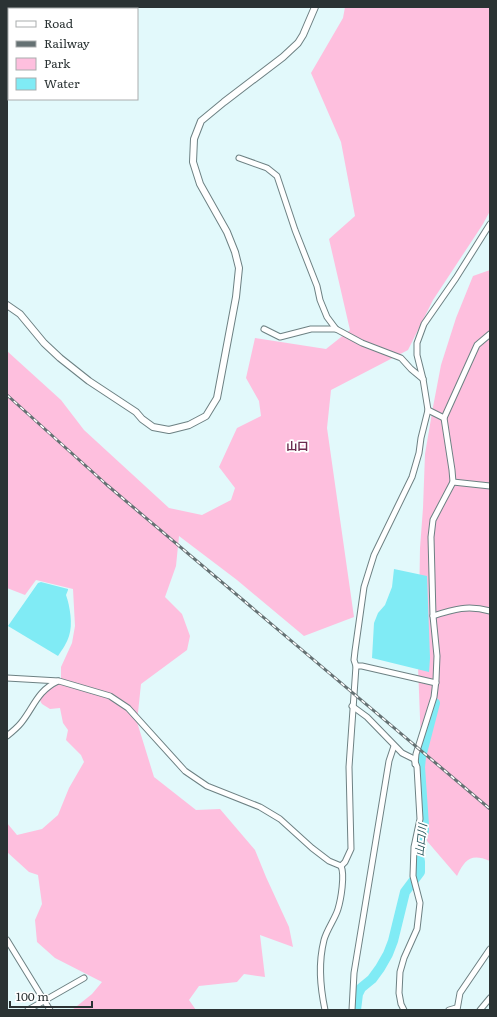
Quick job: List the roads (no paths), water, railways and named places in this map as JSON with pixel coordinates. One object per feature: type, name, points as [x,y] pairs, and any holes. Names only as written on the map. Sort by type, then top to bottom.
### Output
[{"type":"street","points":[[7,305],[20,314],[44,343],[60,358],[136,412],[142,419],[153,427],[169,430],[189,425],[206,416],[216,398],[236,297],[239,268],[235,252],[227,232],[200,184],[193,162],[194,139],[202,121],[224,102],[283,57],[298,43],[303,35],[314,7]]},
{"type":"street","points":[[239,158],[267,168],[277,176],[294,230],[320,300],[327,317],[336,329],[362,343],[401,358],[423,380]]},
{"type":"street","points":[[342,866],[346,862],[351,849],[349,767],[352,706],[356,666],[354,660],[364,587],[374,555],[412,477],[419,453],[428,410],[417,355],[418,343],[424,324],[456,278],[490,224]]},
{"type":"street","points":[[264,329],[280,337],[311,329],[336,329]]},
{"type":"street","points":[[415,764],[423,731],[434,697],[436,683],[437,656],[433,616],[431,550],[433,520],[452,482],[452,470],[444,418],[477,345],[490,334]]},
{"type":"street","points":[[428,410],[444,418]]},
{"type":"street","points":[[452,482],[490,486]]},
{"type":"street","points":[[433,616],[454,609],[477,608],[490,611]]},
{"type":"street","points":[[356,666],[362,666],[436,683]]},
{"type":"street","points":[[7,678],[59,681],[110,696],[128,708],[185,771],[207,786],[260,807],[280,819],[312,848],[328,860],[342,866]]},
{"type":"street","points":[[7,736],[22,722],[42,691],[51,684],[59,681]]},
{"type":"street","points":[[352,706],[367,717],[402,753],[414,759],[417,767],[420,819],[414,847],[413,876],[420,903],[417,929],[404,958],[400,972],[399,993],[404,1010]]},
{"type":"street","points":[[352,1010],[356,965],[389,761],[394,746]]},
{"type":"street","points":[[325,1010],[320,987],[320,968],[324,939],[338,908],[343,874],[342,866]]},
{"type":"street","points":[[7,940],[50,1010]]},
{"type":"street","points":[[449,1010],[456,1009],[460,993],[490,950]]},
{"type":"street","points":[[28,1010],[84,978]]},
{"type":"street","points":[[480,1010],[490,998]]},
{"type":"water","points":[[394,569],[427,576],[430,658],[429,672],[372,658],[374,623],[378,613],[385,605],[392,587]]},
{"type":"water","points":[[41,582],[68,589],[66,595],[69,604],[71,626],[67,641],[58,656],[8,626],[38,583]]},
{"type":"waterway","name":"山口川","points":[[356,1010],[358,994],[361,988],[372,979],[388,954],[393,941],[405,892],[420,872],[418,851],[424,831],[420,767],[421,757],[435,703]]},
{"type":"railway","points":[[7,395],[107,485],[490,809]]},
{"type":"district","name":"山口","points":[[297,446]]}]
